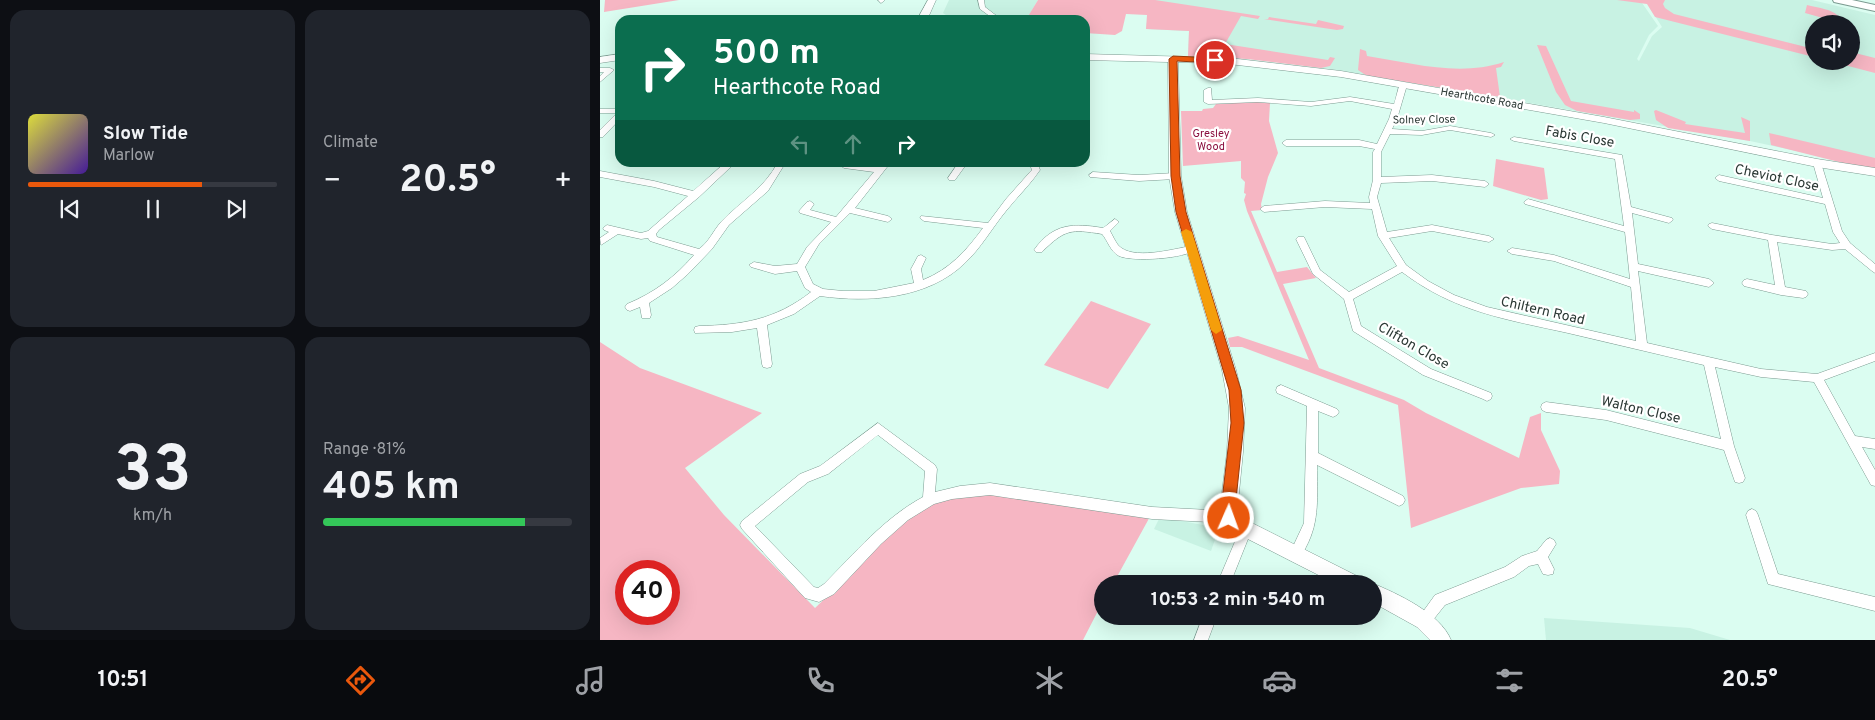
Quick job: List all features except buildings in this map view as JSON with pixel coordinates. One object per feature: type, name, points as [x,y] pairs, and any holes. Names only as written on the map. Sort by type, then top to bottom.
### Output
[{"type":"main road","points":[[1838,0],[1875,8]]},
{"type":"street","points":[[925,15],[932,0]]},
{"type":"street","points":[[981,0],[982,8],[992,15]]},
{"type":"street","name":"Hearthcote Road","points":[[1090,57],[1268,64],[1403,85],[1648,128],[1817,163],[1875,172]]},
{"type":"street","points":[[600,60],[615,58]]},
{"type":"street","points":[[1173,59],[1176,176],[1181,212],[1235,390],[1238,423],[1228,509],[1229,518]]},
{"type":"street","points":[[600,70],[610,70],[600,80]]},
{"type":"street","name":"Chiltern Road","points":[[1403,85],[1396,108],[1377,152],[1377,180],[1373,196],[1374,206],[1383,236],[1403,266],[1425,284],[1451,298],[1486,312],[1761,373],[1817,378],[1875,357]]},
{"type":"street","points":[[1208,90],[1208,102],[1258,100],[1311,104],[1350,99],[1396,108]]},
{"type":"street","points":[[600,111],[615,112]]},
{"type":"street","points":[[600,135],[615,118]]},
{"type":"street","name":"Solney Close","points":[[1387,131],[1422,132],[1450,128],[1491,135]]},
{"type":"street","name":"Fabis Close","points":[[1514,139],[1619,157],[1627,209],[1642,347]]},
{"type":"street","points":[[1286,143],[1359,143],[1379,147]]},
{"type":"street","points":[[1817,163],[1838,232],[1847,245],[1875,269]]},
{"type":"street","points":[[601,242],[611,230],[641,236],[651,234],[727,167]]},
{"type":"street","points":[[630,307],[644,302],[663,291],[681,276],[700,253],[709,246],[727,222],[742,212],[770,184],[779,167]]},
{"type":"street","points":[[800,267],[812,245],[849,210],[882,167]]},
{"type":"street","points":[[947,168],[955,174],[960,167]]},
{"type":"street","points":[[800,267],[810,287],[818,292],[842,296],[878,295],[919,285],[947,273],[963,260],[1010,200],[1031,179],[1036,170],[1035,167]]},
{"type":"street","points":[[600,174],[654,184],[696,195]]},
{"type":"street","points":[[1093,175],[1104,180],[1176,176]]},
{"type":"street","points":[[600,184],[609,176]]},
{"type":"street","points":[[1377,180],[1432,178],[1485,184]]},
{"type":"street","name":"Cheviot Close","points":[[1719,178],[1829,202]]},
{"type":"street","points":[[1528,202],[1628,230]]},
{"type":"street","points":[[810,204],[803,211],[837,220]]},
{"type":"street","points":[[1264,209],[1325,204],[1374,206]]},
{"type":"street","points":[[1627,209],[1669,220]]},
{"type":"street","points":[[849,210],[888,219]]},
{"type":"street","points":[[924,218],[989,226]]},
{"type":"street","points":[[1039,250],[1054,234],[1066,228],[1106,231],[1115,222]]},
{"type":"street","points":[[1712,226],[1832,247],[1847,245]]},
{"type":"street","points":[[1383,236],[1432,228],[1489,239]]},
{"type":"street","points":[[1106,231],[1115,248],[1132,257],[1191,249]]},
{"type":"street","points":[[651,234],[653,239],[700,253]]},
{"type":"street","points":[[1772,238],[1781,291]]},
{"type":"street","points":[[1301,239],[1316,272],[1348,297],[1403,266]]},
{"type":"street","points":[[1512,251],[1554,258],[1634,284]]},
{"type":"street","points":[[919,285],[916,269],[921,258]]},
{"type":"street","points":[[754,265],[775,270],[800,267]]},
{"type":"street","points":[[1633,266],[1709,283]]},
{"type":"street","points":[[1747,283],[1803,294]]},
{"type":"street","points":[[698,330],[714,335],[762,324],[786,315],[818,292]]},
{"type":"street","name":"Clifton Close","points":[[1348,297],[1357,328],[1427,372],[1487,396]]},
{"type":"street","points":[[644,302],[646,315]]},
{"type":"street","points":[[762,324],[767,364]]},
{"type":"street","points":[[1709,362],[1728,446],[1739,478]]},
{"type":"street","points":[[1817,378],[1875,481]]},
{"type":"street","points":[[1281,390],[1333,412]]},
{"type":"street","points":[[1296,553],[1307,533],[1310,523],[1314,404]]},
{"type":"street","name":"Walton Close","points":[[1546,408],[1606,415],[1728,446]]},
{"type":"street","points":[[929,500],[931,469],[878,428],[824,470],[804,478],[746,525],[810,594],[819,595],[829,589],[897,522],[929,500],[964,490],[990,489],[1152,513],[1229,518],[1246,530],[1338,575]]},
{"type":"street","points":[[1852,440],[1875,444]]},
{"type":"street","points":[[1311,456],[1399,500]]},
{"type":"street","points":[[1752,515],[1773,579],[1875,604]]},
{"type":"street","points":[[1228,575],[1246,530]]},
{"type":"street","points":[[1424,620],[1440,600],[1509,572],[1526,560],[1541,556],[1550,544]]},
{"type":"street","points":[[1541,556],[1548,569]]},
{"type":"street","points":[[1382,597],[1424,620],[1442,640]]},
{"type":"street","points":[[1202,640],[1207,625]]},
{"type":"shaded area","points":[[949,0],[1038,0],[1029,15],[946,15],[943,13]]},
{"type":"shaded area","points":[[1150,0],[1640,0],[1658,26],[1649,35],[1637,59],[1639,61],[1652,36],[1662,27],[1645,0],[1812,0],[1875,15],[1875,168],[1750,141],[1344,71],[1261,59],[1188,56],[1189,31],[1146,29]]},
{"type":"shaded area","points":[[1160,517],[1219,528],[1211,551],[1154,529]]},
{"type":"shaded area","points":[[1544,618],[1690,628],[1730,640],[1546,640]]},
{"type":"green space","points":[[605,0],[679,0],[604,12]]},
{"type":"green space","points":[[1038,0],[1155,0],[1260,16],[1258,19],[1241,16],[1225,44],[1328,60],[1330,57],[1335,58],[1330,66],[1321,68],[1247,59],[1188,56],[1189,31],[1146,29],[1147,15],[1126,14],[1122,31],[1115,35],[1090,33],[1090,15],[1029,15]]},
{"type":"green space","points":[[1617,0],[1665,0],[1663,4],[1665,8],[1674,14],[1805,47],[1805,55],[1655,17],[1647,4]]},
{"type":"green space","points":[[1807,5],[1826,9],[1837,15],[1812,15],[1805,13]]},
{"type":"green space","points":[[1269,17],[1316,24],[1318,20],[1344,26],[1343,29],[1337,30],[1264,19]]},
{"type":"green space","points":[[1537,45],[1546,46],[1571,101],[1634,112],[1634,110],[1640,114],[1640,119],[1630,120],[1577,111],[1565,105],[1556,92]]},
{"type":"green space","points":[[1360,49],[1366,51],[1367,56],[1453,69],[1487,66],[1504,62],[1501,67],[1496,68],[1500,97],[1367,76],[1358,70]]},
{"type":"green space","points":[[1860,54],[1875,58],[1875,73],[1860,69]]},
{"type":"green space","name":"Gresley Wood","points":[[1270,103],[1269,121],[1278,153],[1268,177],[1261,204],[1262,210],[1251,211],[1277,272],[1307,267],[1316,278],[1283,284],[1319,368],[1404,400],[1426,413],[1519,458],[1530,417],[1541,413],[1541,430],[1560,471],[1559,484],[1521,488],[1411,528],[1398,405],[1242,347],[1230,347],[1228,338],[1238,336],[1309,360],[1247,211],[1244,200],[1246,194],[1244,193],[1245,182],[1241,178],[1241,161],[1183,166],[1181,111],[1202,111],[1203,109],[1213,108],[1216,104]]},
{"type":"green space","points":[[1656,110],[1686,122],[1685,124],[1745,133],[1741,117],[1750,121],[1750,141],[1668,128],[1656,120],[1654,111]]},
{"type":"green space","points":[[1769,133],[1875,158],[1875,169],[1771,145]]},
{"type":"green space","points":[[1496,159],[1544,168],[1548,199],[1541,200],[1493,186]]},
{"type":"green space","points":[[1091,301],[1151,324],[1108,389],[1044,365]]},
{"type":"green space","points":[[600,342],[640,368],[762,413],[685,468],[724,515],[815,608],[897,522],[929,500],[964,490],[1152,513],[1118,575],[1094,575],[1094,619],[1083,640],[600,640]]},
{"type":"slow traffic","points":[[1186,232],[1216,330]]},
{"type":"route","points":[[1215,60],[1173,59],[1176,176],[1181,212],[1191,249],[1235,390],[1238,423],[1228,509],[1229,518]]}]
